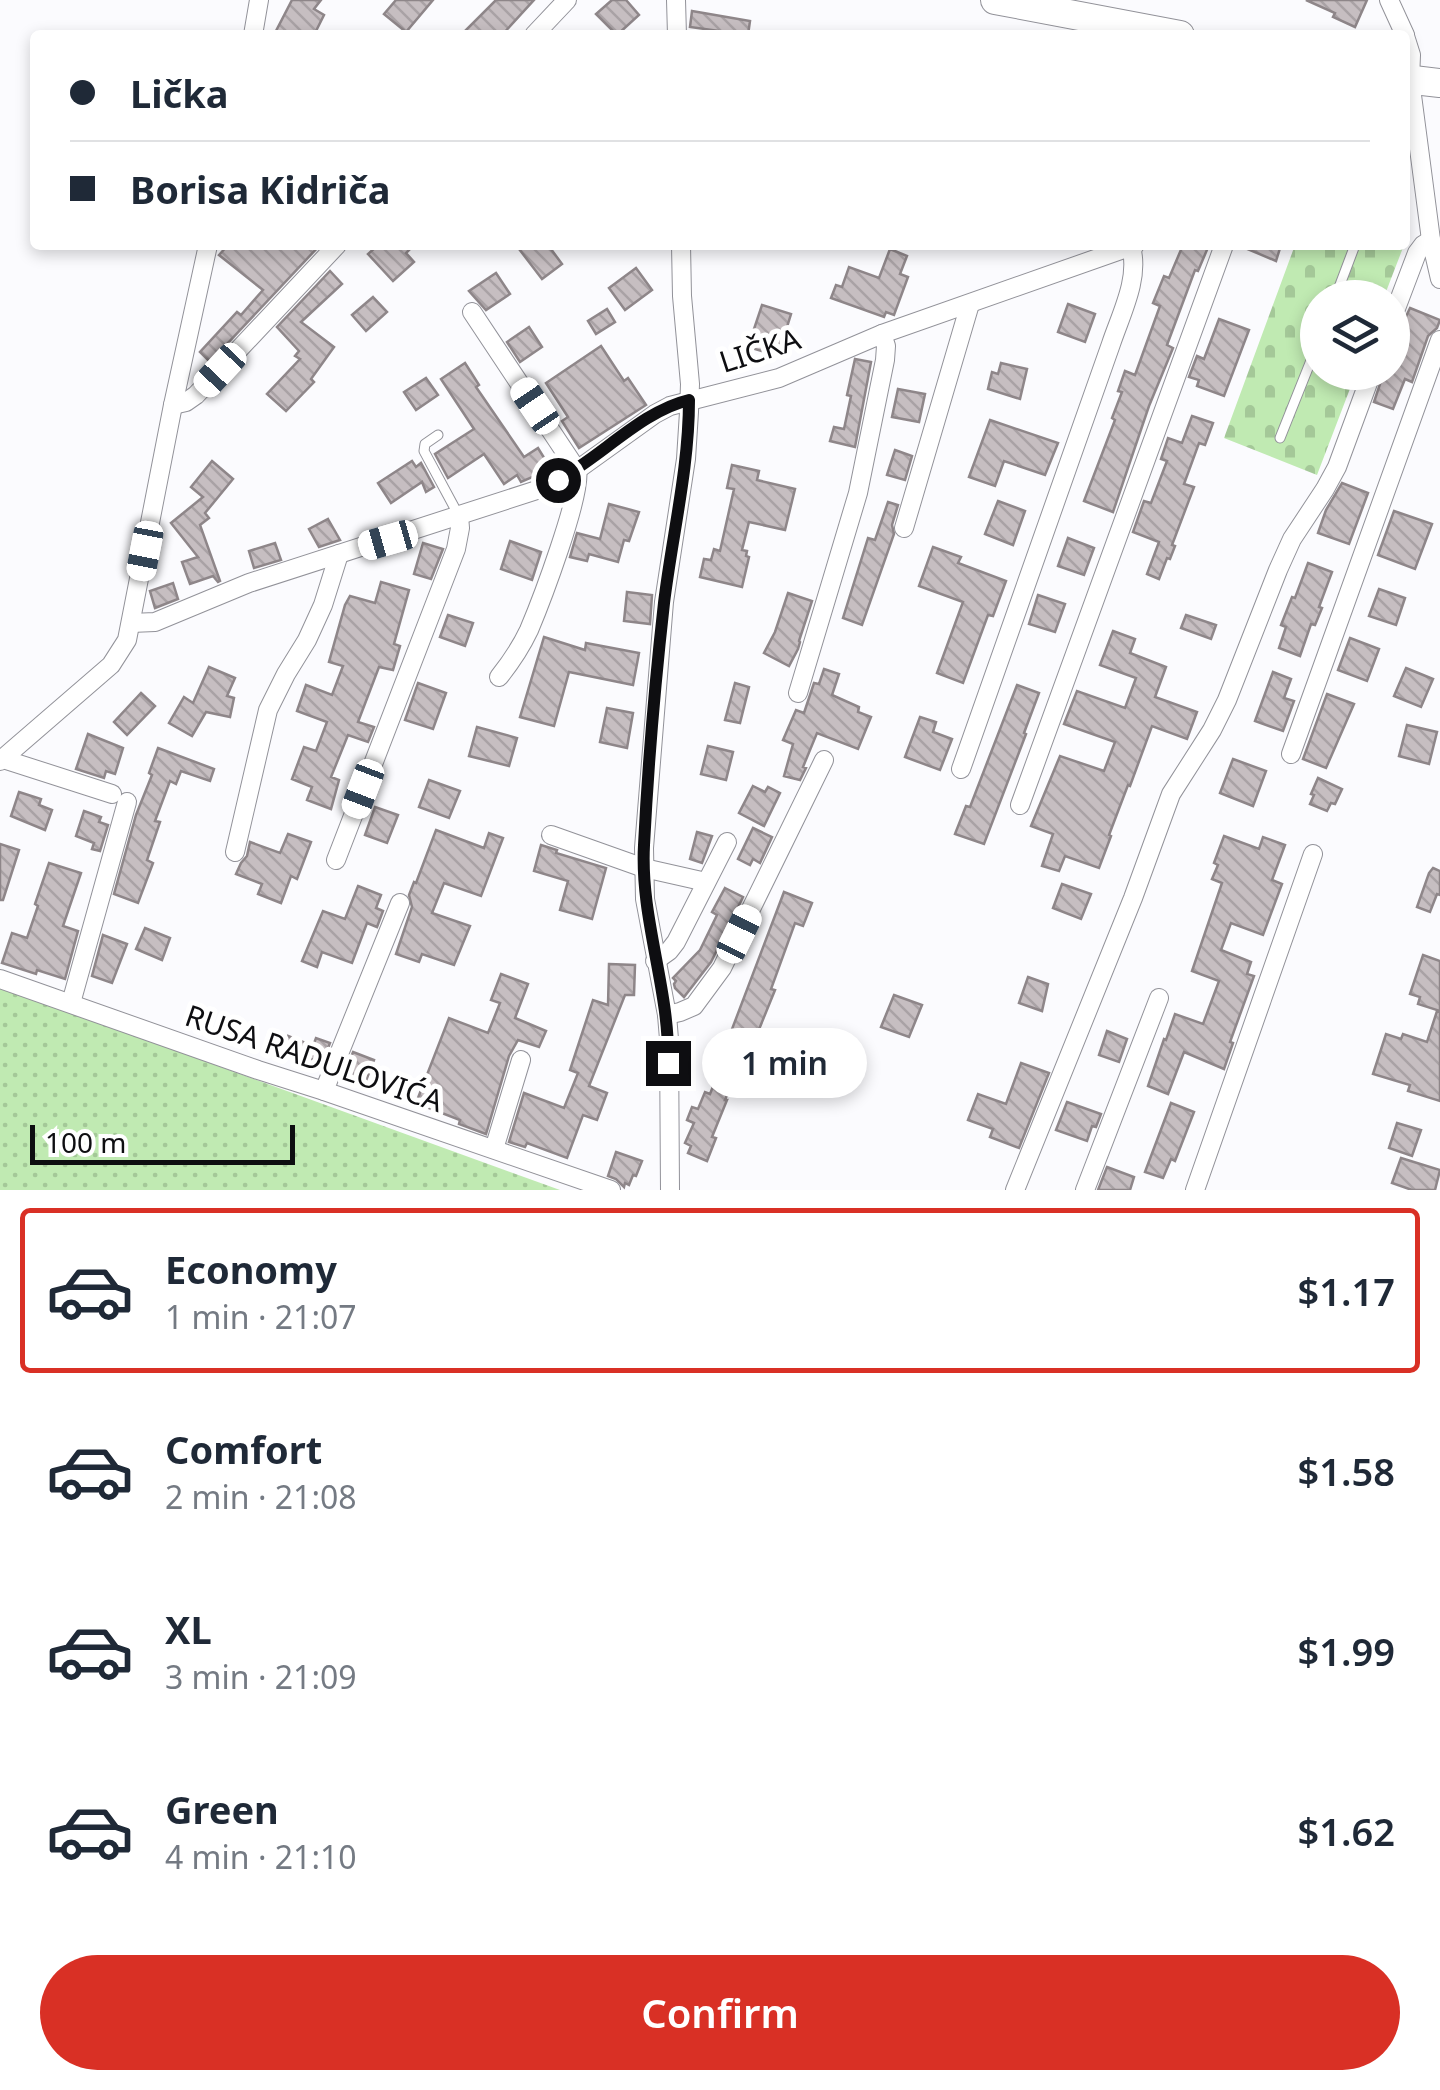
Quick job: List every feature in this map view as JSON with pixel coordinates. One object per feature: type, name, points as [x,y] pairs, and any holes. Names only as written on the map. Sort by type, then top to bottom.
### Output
[{"type":"main road","points":[[996,0],[1130,30]]},
{"type":"main road","points":[[1410,79],[1440,84]]},
{"type":"street","points":[[253,30],[259,0]]},
{"type":"street","points":[[539,30],[567,0]]},
{"type":"street","points":[[676,0],[676,30]]},
{"type":"street","points":[[1389,0],[1402,30]]},
{"type":"street","points":[[1410,116],[1440,279]]},
{"type":"street","points":[[1407,280],[1417,253],[1431,240]]},
{"type":"street","points":[[2,760],[124,647],[207,250]]},
{"type":"street","points":[[173,405],[196,395],[332,250]]},
{"type":"street","points":[[670,1190],[667,1014],[644,899],[644,868],[664,602],[686,459],[689,400],[681,250]]},
{"type":"street","name":"LIČKA","points":[[131,623],[155,622],[249,583],[540,489],[577,470],[655,414],[689,400],[779,378],[882,334],[1122,250]]},
{"type":"street","points":[[961,768],[1111,344],[1132,279],[1133,250]]},
{"type":"street","points":[[1020,805],[1222,250]]},
{"type":"street","points":[[904,528],[970,304]]},
{"type":"street","points":[[472,312],[579,478],[530,628],[499,677]]},
{"type":"street","points":[[798,693],[858,493],[885,360],[882,334]]},
{"type":"street","points":[[1290,754],[1440,340]]},
{"type":"street","points":[[1015,1190],[1171,794],[1212,730],[1292,539],[1337,467],[1365,390]]},
{"type":"street","points":[[336,860],[456,550],[459,516]]},
{"type":"street","points":[[235,852],[268,710],[323,605],[339,554]]},
{"type":"street","points":[[2,760],[120,798],[71,1003]]},
{"type":"street","points":[[667,1014],[694,1006],[722,968],[824,760]]},
{"type":"street","points":[[551,835],[644,868],[706,882]]},
{"type":"street","points":[[655,960],[676,942],[727,842]]},
{"type":"street","points":[[1195,1190],[1313,854]]},
{"type":"street","points":[[324,1091],[400,903]]},
{"type":"street","name":"RUSA RADULOVIĆA","points":[[0,979],[612,1190]]},
{"type":"street","points":[[1085,1190],[1159,998]]},
{"type":"street","points":[[494,1149],[520,1060]]},
{"type":"lane","points":[[1342,280],[1352,250]]},
{"type":"lane","points":[[1280,438],[1300,388]]},
{"type":"lane","points":[[438,435],[425,444],[424,451],[459,516]]},
{"type":"green space","points":[[1293,250],[1402,250],[1391,280],[1300,280],[1300,390],[1350,390],[1317,475],[1224,438]]},
{"type":"green space","points":[[0,987],[560,1190],[0,1190]]},
{"type":"building","points":[[292,0],[321,0],[314,9],[324,15],[316,30],[277,30]]},
{"type":"building","points":[[396,0],[433,0],[408,30],[384,14]]},
{"type":"building","points":[[496,0],[534,0],[507,30],[466,30]]},
{"type":"building","points":[[612,0],[626,0],[639,15],[622,30],[612,30],[596,14]]},
{"type":"building","points":[[1306,0],[1367,0],[1355,27]]},
{"type":"building","points":[[692,11],[750,21],[749,30],[690,27]]},
{"type":"building","points":[[224,250],[315,250],[210,362],[200,352],[263,290],[219,255]]},
{"type":"building","points":[[372,250],[409,250],[406,253],[414,262],[393,281],[368,254]]},
{"type":"building","points":[[520,250],[552,250],[562,264],[542,279]]},
{"type":"building","points":[[890,250],[907,256],[900,274],[908,277],[894,315],[886,312],[884,317],[831,298],[836,285],[842,287],[849,267],[879,278]]},
{"type":"building","points":[[1181,250],[1207,250],[1198,271],[1195,270],[1167,345],[1173,348],[1113,512],[1084,501],[1115,420],[1112,418],[1125,371],[1135,375],[1160,306],[1153,303],[1164,276],[1169,278]]},
{"type":"building","points":[[1250,250],[1279,250],[1276,261]]},
{"type":"building","points":[[636,268],[652,290],[625,310],[609,288]]},
{"type":"building","points":[[330,271],[342,284],[301,322],[334,347],[311,379],[314,382],[286,411],[267,394],[300,359],[295,356],[299,351],[277,327]]},
{"type":"building","points":[[496,273],[510,294],[486,310],[469,291]]},
{"type":"building","points":[[373,297],[387,312],[366,331],[352,315]]},
{"type":"building","points":[[1068,304],[1095,314],[1085,342],[1058,332]]},
{"type":"building","points":[[762,305],[791,314],[778,356],[748,347]]},
{"type":"building","points":[[1410,308],[1440,320],[1428,336],[1412,382]]},
{"type":"building","points":[[607,309],[615,322],[596,334],[588,321]]},
{"type":"building","points":[[1219,319],[1249,330],[1224,396],[1197,386],[1199,380],[1189,377],[1197,356],[1204,359]]},
{"type":"building","points":[[529,327],[542,347],[520,362],[507,342]]},
{"type":"building","points":[[601,346],[646,405],[579,448],[562,421],[568,417],[546,383]]},
{"type":"building","points":[[855,359],[871,362],[855,447],[830,441],[834,427],[844,429]]},
{"type":"building","points":[[465,363],[479,385],[476,387],[524,457],[538,448],[551,469],[521,482],[517,475],[504,484],[484,454],[448,478],[435,454],[474,429],[441,379]]},
{"type":"building","points":[[1001,363],[1027,369],[1020,399],[988,389],[992,372],[998,374]]},
{"type":"building","points":[[426,378],[438,395],[416,410],[404,392]]},
{"type":"building","points":[[898,389],[925,394],[919,422],[892,417]]},
{"type":"building","points":[[1378,390],[1401,390],[1393,409],[1374,402]]},
{"type":"building","points":[[1192,416],[1213,423],[1205,445],[1199,443],[1184,484],[1194,487],[1172,545],[1175,546],[1159,579],[1147,574],[1159,542],[1133,532],[1144,501],[1151,503],[1167,461],[1161,459],[1168,438],[1182,443]]},
{"type":"building","points":[[990,420],[1058,443],[1045,475],[1004,461],[995,486],[969,477]]},
{"type":"building","points":[[895,450],[912,456],[905,480],[887,475]]},
{"type":"building","points":[[212,461],[233,479],[205,513],[209,518],[200,525],[220,581],[213,576],[190,584],[182,562],[198,557],[171,523],[203,497],[191,487]]},
{"type":"building","points":[[412,461],[416,467],[421,463],[434,487],[426,492],[422,482],[391,503],[378,483]]},
{"type":"building","points":[[732,465],[759,471],[757,480],[795,489],[785,530],[749,522],[742,550],[749,557],[742,587],[700,577],[704,559],[711,560],[714,549],[720,551],[734,489],[727,488]]},
{"type":"building","points":[[1342,483],[1368,493],[1349,544],[1318,533]]},
{"type":"building","points":[[998,501],[1025,511],[1013,545],[985,534]]},
{"type":"building","points":[[888,502],[898,505],[892,525],[894,534],[862,625],[843,618],[868,538],[875,540]]},
{"type":"building","points":[[609,504],[639,512],[618,562],[589,554],[587,561],[570,557],[577,533],[600,539]]},
{"type":"building","points":[[1394,511],[1432,524],[1415,569],[1378,555]]},
{"type":"building","points":[[328,519],[340,540],[319,547],[309,529]]},
{"type":"building","points":[[1068,538],[1094,548],[1084,575],[1058,566]]},
{"type":"building","points":[[510,541],[541,552],[532,580],[501,569]]},
{"type":"building","points":[[275,543],[281,560],[254,568],[249,551]]},
{"type":"building","points":[[423,543],[443,549],[431,579],[414,574]]},
{"type":"building","points":[[933,547],[961,557],[958,563],[1006,581],[993,616],[988,615],[963,683],[937,673],[963,602],[919,586]]},
{"type":"building","points":[[1308,563],[1332,572],[1319,607],[1322,608],[1315,625],[1311,624],[1300,656],[1279,648],[1286,627],[1281,625]]},
{"type":"building","points":[[381,582],[409,590],[394,644],[400,646],[393,670],[379,667],[358,722],[374,727],[368,742],[348,735],[331,777],[339,780],[331,809],[307,800],[312,787],[292,779],[304,747],[316,751],[327,722],[297,711],[306,685],[332,695],[343,666],[329,662],[345,605],[350,596],[375,603]]},
{"type":"building","points":[[173,583],[178,599],[155,608],[150,591]]},
{"type":"building","points":[[1379,589],[1405,598],[1396,625],[1369,616]]},
{"type":"building","points":[[627,592],[652,595],[650,624],[624,621]]},
{"type":"building","points":[[788,593],[812,601],[789,666],[764,653]]},
{"type":"building","points":[[1038,595],[1065,604],[1055,632],[1029,624]]},
{"type":"building","points":[[448,615],[473,623],[465,646],[440,637]]},
{"type":"building","points":[[1186,615],[1216,625],[1211,639],[1181,628]]},
{"type":"building","points":[[1113,631],[1135,639],[1130,653],[1166,667],[1155,697],[1197,712],[1187,739],[1152,726],[1099,868],[1065,856],[1059,871],[1042,866],[1053,834],[1031,826],[1060,756],[1104,771],[1115,742],[1064,724],[1077,691],[1125,708],[1136,678],[1100,665]]},
{"type":"building","points":[[544,637],[585,650],[586,643],[639,653],[633,685],[569,672],[554,726],[520,717]]},
{"type":"building","points":[[1350,638],[1379,649],[1367,681],[1338,670]]},
{"type":"building","points":[[209,667],[235,678],[227,696],[234,698],[230,717],[206,712],[192,736],[169,723],[184,697],[193,703]]},
{"type":"building","points":[[1406,668],[1433,679],[1421,707],[1394,696]]},
{"type":"building","points":[[824,669],[839,674],[832,695],[871,717],[858,749],[817,733],[800,780],[784,776],[793,744],[783,740],[796,710],[804,713],[814,683],[819,684]]},
{"type":"building","points":[[1273,672],[1291,679],[1284,698],[1294,701],[1283,731],[1255,721]]},
{"type":"building","points":[[418,683],[446,693],[433,729],[405,720]]},
{"type":"building","points":[[735,683],[749,687],[740,723],[725,720]]},
{"type":"building","points":[[1017,685],[1039,693],[984,844],[955,834],[966,806],[970,807]]},
{"type":"building","points":[[141,693],[155,706],[127,735],[114,722]]},
{"type":"building","points":[[1327,694],[1354,704],[1326,768],[1303,759]]},
{"type":"building","points":[[607,708],[633,713],[627,748],[600,742]]},
{"type":"building","points":[[920,717],[936,722],[933,732],[952,739],[940,770],[905,757]]},
{"type":"building","points":[[1407,725],[1437,732],[1429,764],[1399,756]]},
{"type":"building","points":[[477,727],[517,738],[509,766],[469,756]]},
{"type":"building","points":[[88,734],[123,748],[115,774],[106,771],[104,778],[76,769]]},
{"type":"building","points":[[708,746],[733,752],[726,780],[701,774]]},
{"type":"building","points":[[158,748],[214,769],[210,781],[181,771],[176,784],[170,781],[155,821],[160,822],[147,860],[153,863],[138,903],[114,894]]},
{"type":"building","points":[[1233,759],[1266,771],[1253,806],[1220,793]]},
{"type":"building","points":[[1318,778],[1342,789],[1327,811],[1310,804]]},
{"type":"building","points":[[429,780],[460,791],[449,818],[419,807]]},
{"type":"building","points":[[753,786],[780,793],[764,826],[739,813]]},
{"type":"building","points":[[19,792],[41,799],[39,805],[52,810],[45,830],[11,816]]},
{"type":"building","points":[[375,807],[398,815],[387,843],[365,835]]},
{"type":"building","points":[[84,811],[101,817],[99,822],[108,825],[100,851],[92,849],[94,843],[76,836]]},
{"type":"building","points":[[753,828],[772,837],[760,863],[753,859],[750,865],[738,859]]},
{"type":"building","points":[[436,830],[484,848],[489,833],[503,838],[481,896],[444,883],[432,913],[470,926],[454,965],[422,954],[419,962],[396,954],[412,907],[409,895]]},
{"type":"building","points":[[697,832],[712,836],[702,863],[690,859]]},
{"type":"building","points":[[288,834],[311,842],[297,879],[291,876],[281,903],[258,894],[262,884],[236,874],[250,842],[280,853]]},
{"type":"building","points":[[1224,836],[1259,849],[1263,837],[1285,845],[1272,880],[1282,884],[1263,935],[1231,923],[1221,950],[1251,962],[1247,974],[1254,976],[1224,1069],[1184,1052],[1168,1094],[1148,1086],[1175,1014],[1203,1024],[1219,981],[1192,971],[1222,883],[1212,879]]},
{"type":"building","points":[[0,844],[19,850],[3,900],[0,900]]},
{"type":"building","points":[[541,845],[606,868],[592,919],[560,910],[568,881],[534,871]]},
{"type":"building","points":[[49,863],[81,873],[63,926],[78,931],[65,979],[2,963],[12,933],[27,938]]},
{"type":"building","points":[[1433,868],[1440,871],[1440,895],[1437,894],[1430,912],[1417,907]]},
{"type":"building","points":[[1062,884],[1091,894],[1081,919],[1053,908]]},
{"type":"building","points":[[358,886],[381,895],[376,908],[383,911],[377,927],[367,923],[352,963],[322,952],[317,967],[302,961],[323,911],[345,919]]},
{"type":"building","points":[[725,888],[743,897],[711,962],[684,997],[675,988],[673,978],[700,950],[717,915],[712,912]]},
{"type":"building","points":[[784,892],[812,903],[803,926],[795,923],[771,989],[775,990],[749,1054],[744,1052],[707,1161],[688,1153],[691,1146],[685,1143],[694,1123],[687,1120],[692,1107],[698,1109],[705,1092],[710,1094]]},
{"type":"building","points":[[145,928],[170,938],[162,960],[136,949]]},
{"type":"building","points":[[103,935],[127,944],[112,983],[92,976]]},
{"type":"building","points":[[1423,955],[1440,961],[1440,1011],[1418,1004],[1420,997],[1410,994]]},
{"type":"building","points":[[609,964],[635,965],[634,995],[625,995],[589,1086],[607,1093],[597,1120],[583,1115],[567,1158],[527,1143],[525,1147],[509,1142],[524,1093],[564,1108],[578,1073],[570,1070],[593,1000],[608,1005]]},
{"type":"building","points":[[501,974],[528,984],[515,1018],[546,1031],[539,1047],[518,1040],[509,1056],[486,1134],[416,1103],[449,1018],[488,1033],[500,1003],[491,1000]]},
{"type":"building","points":[[1028,977],[1048,984],[1042,1011],[1019,1003]]},
{"type":"building","points":[[894,995],[922,1005],[909,1037],[881,1027]]},
{"type":"building","points":[[1437,1011],[1440,1101],[1408,1091],[1410,1085],[1373,1074],[1386,1034],[1401,1039],[1403,1034],[1427,1042]]},
{"type":"building","points":[[1107,1031],[1127,1039],[1119,1062],[1099,1055]]},
{"type":"building","points":[[288,1036],[313,1046],[316,1038],[330,1043],[322,1063],[283,1049]]},
{"type":"building","points":[[353,1052],[374,1060],[364,1086],[343,1078]]},
{"type":"building","points":[[1021,1063],[1049,1073],[1019,1148],[990,1137],[993,1129],[968,1120],[978,1094],[1006,1104]]},
{"type":"building","points":[[1067,1102],[1101,1114],[1087,1141],[1056,1130]]},
{"type":"building","points":[[1171,1103],[1194,1112],[1175,1161],[1171,1159],[1163,1178],[1145,1172]]},
{"type":"building","points":[[1397,1123],[1421,1130],[1412,1156],[1389,1148]]},
{"type":"building","points":[[616,1152],[642,1161],[636,1176],[624,1187],[608,1176]]},
{"type":"building","points":[[1401,1158],[1440,1170],[1435,1190],[1412,1190],[1392,1183]]},
{"type":"building","points":[[1107,1167],[1134,1177],[1130,1190],[1098,1190]]},
{"type":"route","points":[[558,480],[655,414],[689,400],[686,459],[664,602],[644,848],[644,899],[667,1014],[668,1063]]}]
